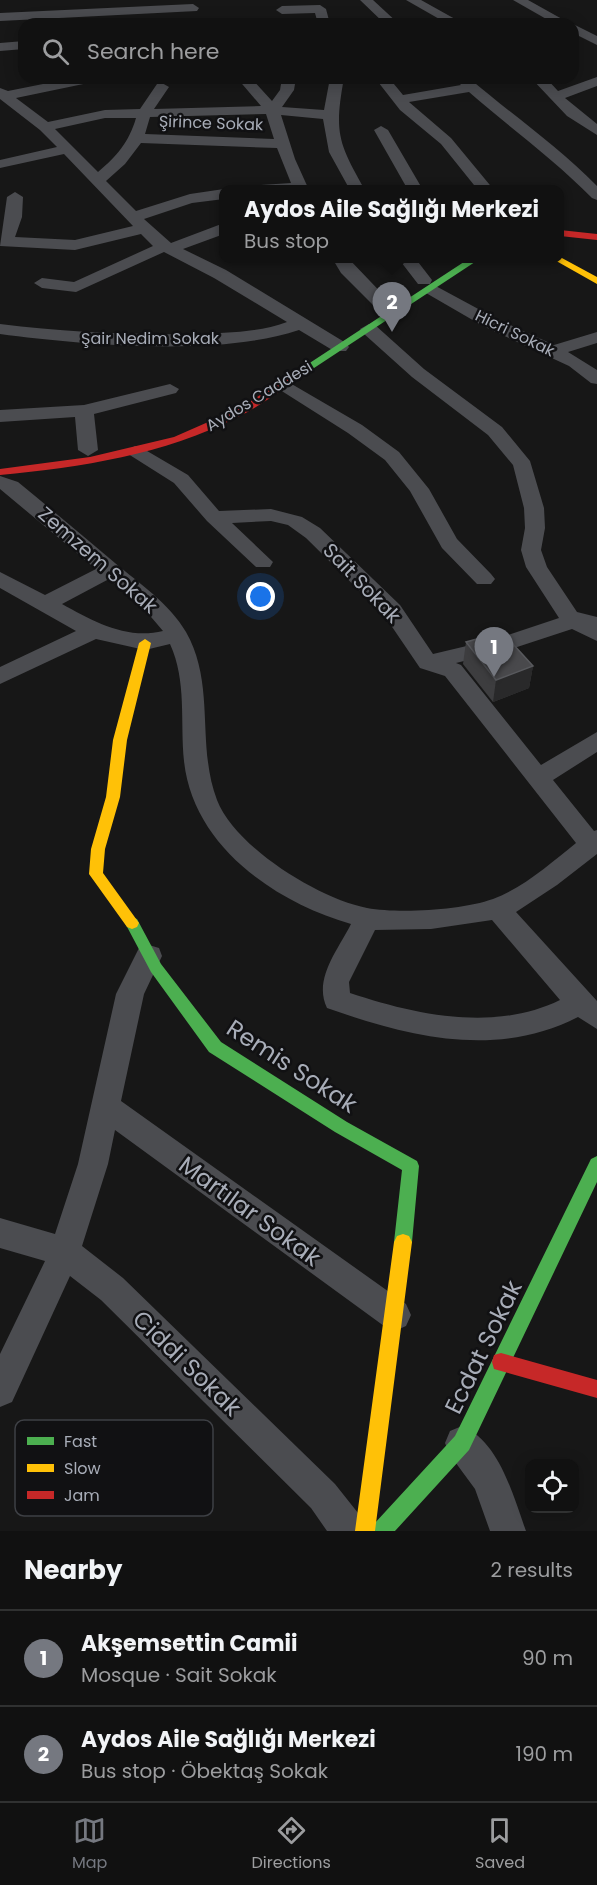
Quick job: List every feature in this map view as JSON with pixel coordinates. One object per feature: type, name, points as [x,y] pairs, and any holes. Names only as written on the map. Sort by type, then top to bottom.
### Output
[{"type":"main road","points":[[564,225],[597,228]]},
{"type":"main road","points":[[564,233],[597,237]]},
{"type":"main road","name":"Aydos Caddesi","points":[[0,460],[88,450],[139,440],[209,415],[333,345],[369,328],[428,285],[448,263]]},
{"type":"main road","name":"Aydos Caddesi","points":[[0,472],[87,463],[135,452],[224,421],[283,384],[384,307],[468,263]]},
{"type":"main road","points":[[564,263],[597,281]]},
{"type":"main road","name":"Remis Sokak","points":[[145,643],[120,740],[113,797],[98,849],[96,874],[126,911],[149,956],[188,1013],[215,1047],[341,1127],[411,1166],[395,1315],[365,1531]]},
{"type":"main road","name":"Ecdat Sokak","points":[[381,1531],[462,1443],[597,1164]]},
{"type":"main road","points":[[501,1362],[597,1389]]},
{"type":"street","points":[[366,0],[386,18]]},
{"type":"street","points":[[412,0],[446,18]]},
{"type":"street","points":[[519,0],[554,18]]},
{"type":"street","points":[[279,5],[320,9],[322,18]]},
{"type":"street","points":[[0,17],[85,6],[194,8]]},
{"type":"street","points":[[579,31],[597,41]]},
{"type":"street","points":[[0,47],[18,46]]},
{"type":"street","points":[[557,96],[597,81]]},
{"type":"street","points":[[2,94],[59,84]]},
{"type":"street","points":[[249,84],[272,110],[300,185]]},
{"type":"street","points":[[272,110],[287,90],[288,84]]},
{"type":"street","points":[[336,84],[330,115],[336,152],[356,185]]},
{"type":"street","points":[[387,84],[399,100],[446,141],[484,185]]},
{"type":"street","points":[[399,100],[463,84]]},
{"type":"street","points":[[468,84],[525,132],[563,160],[597,195]]},
{"type":"street","points":[[544,84],[572,113],[597,131]]},
{"type":"street","points":[[98,180],[120,161],[137,138],[144,113],[162,87]]},
{"type":"street","points":[[2,94],[45,127],[140,223],[168,248],[220,274],[333,345]]},
{"type":"street","points":[[45,127],[105,114],[272,110],[330,115]]},
{"type":"street","points":[[381,130],[414,185]]},
{"type":"street","name":"Şirince Sokak","points":[[137,138],[283,144]]},
{"type":"street","points":[[0,164],[68,149]]},
{"type":"street","points":[[15,197],[14,217],[3,241],[75,245],[140,223],[190,198],[219,195]]},
{"type":"street","points":[[42,283],[76,287],[168,248],[219,230]]},
{"type":"street","points":[[343,263],[384,307]]},
{"type":"street","points":[[410,263],[428,285]]},
{"type":"street","name":"Hicri Sokak","points":[[428,285],[551,352],[575,362],[597,379]]},
{"type":"street","name":"Şair Nedim Sokak","points":[[0,328],[90,340],[160,340],[280,332],[299,324]]},
{"type":"street","points":[[369,328],[418,373],[495,431],[511,448],[523,465],[534,508],[535,528],[531,550],[537,567],[569,617],[586,620],[597,634]]},
{"type":"street","points":[[551,352],[597,337]]},
{"type":"street","points":[[283,384],[355,429],[392,456],[419,489],[449,543],[484,579]]},
{"type":"street","points":[[0,416],[84,411],[170,389]]},
{"type":"street","points":[[84,411],[88,450]]},
{"type":"street","points":[[135,452],[181,479],[214,517],[263,562]]},
{"type":"street","name":"Zemzem Sokak","points":[[0,482],[11,486],[158,609],[176,635],[185,654],[192,681],[197,757],[205,801],[220,829],[288,886],[329,906],[367,919],[463,916],[498,909],[570,862],[594,842]]},
{"type":"street","name":"Sait Sokak","points":[[214,517],[271,515],[294,521],[313,533],[392,610],[428,663]]},
{"type":"street","points":[[44,604],[110,570]]},
{"type":"street","points":[[0,579],[94,631],[145,643],[176,635]]},
{"type":"street","points":[[428,663],[586,620]]},
{"type":"street","points":[[0,676],[94,631]]},
{"type":"street","points":[[428,663],[453,670],[538,778],[594,842]]},
{"type":"street","points":[[538,778],[597,741]]},
{"type":"street","points":[[367,919],[335,982],[337,1000],[368,1012],[410,1021],[455,1028],[499,1030],[540,1023],[589,1010],[498,909]]},
{"type":"street","points":[[0,1390],[65,1252],[93,1164],[130,994],[149,956]]},
{"type":"street","name":"Martılar Sokak","points":[[106,1107],[395,1315]]},
{"type":"street","name":"Ciddi Sokak","points":[[0,1233],[65,1252],[112,1289],[323,1496],[349,1531]]},
{"type":"street","points":[[462,1443],[489,1479],[508,1531]]},
{"type":"building","points":[[502,632],[533,666],[496,680],[466,642]]},
{"type":"traffic: fast","points":[[307,368],[469,263]]},
{"type":"traffic: fast","points":[[132,923],[156,968],[215,1047],[341,1127],[411,1166],[403,1242]]},
{"type":"traffic: fast","points":[[381,1531],[462,1443],[597,1164]]},
{"type":"traffic: slow","points":[[564,263],[597,281]]},
{"type":"traffic: slow","points":[[132,923],[96,874],[98,849],[113,797],[120,740],[145,643]]},
{"type":"traffic: slow","points":[[365,1531],[403,1242]]},
{"type":"traffic: jam","points":[[564,233],[597,237]]},
{"type":"traffic: jam","points":[[0,472],[120,455],[178,439],[244,410],[307,368]]},
{"type":"traffic: jam","points":[[501,1362],[597,1389]]},
{"type":"place","name":"Aydos Aile Sağlığı Merkezi","points":[[392,332]]},
{"type":"place","name":"Akşemsettin Camii","points":[[494,677]]}]
